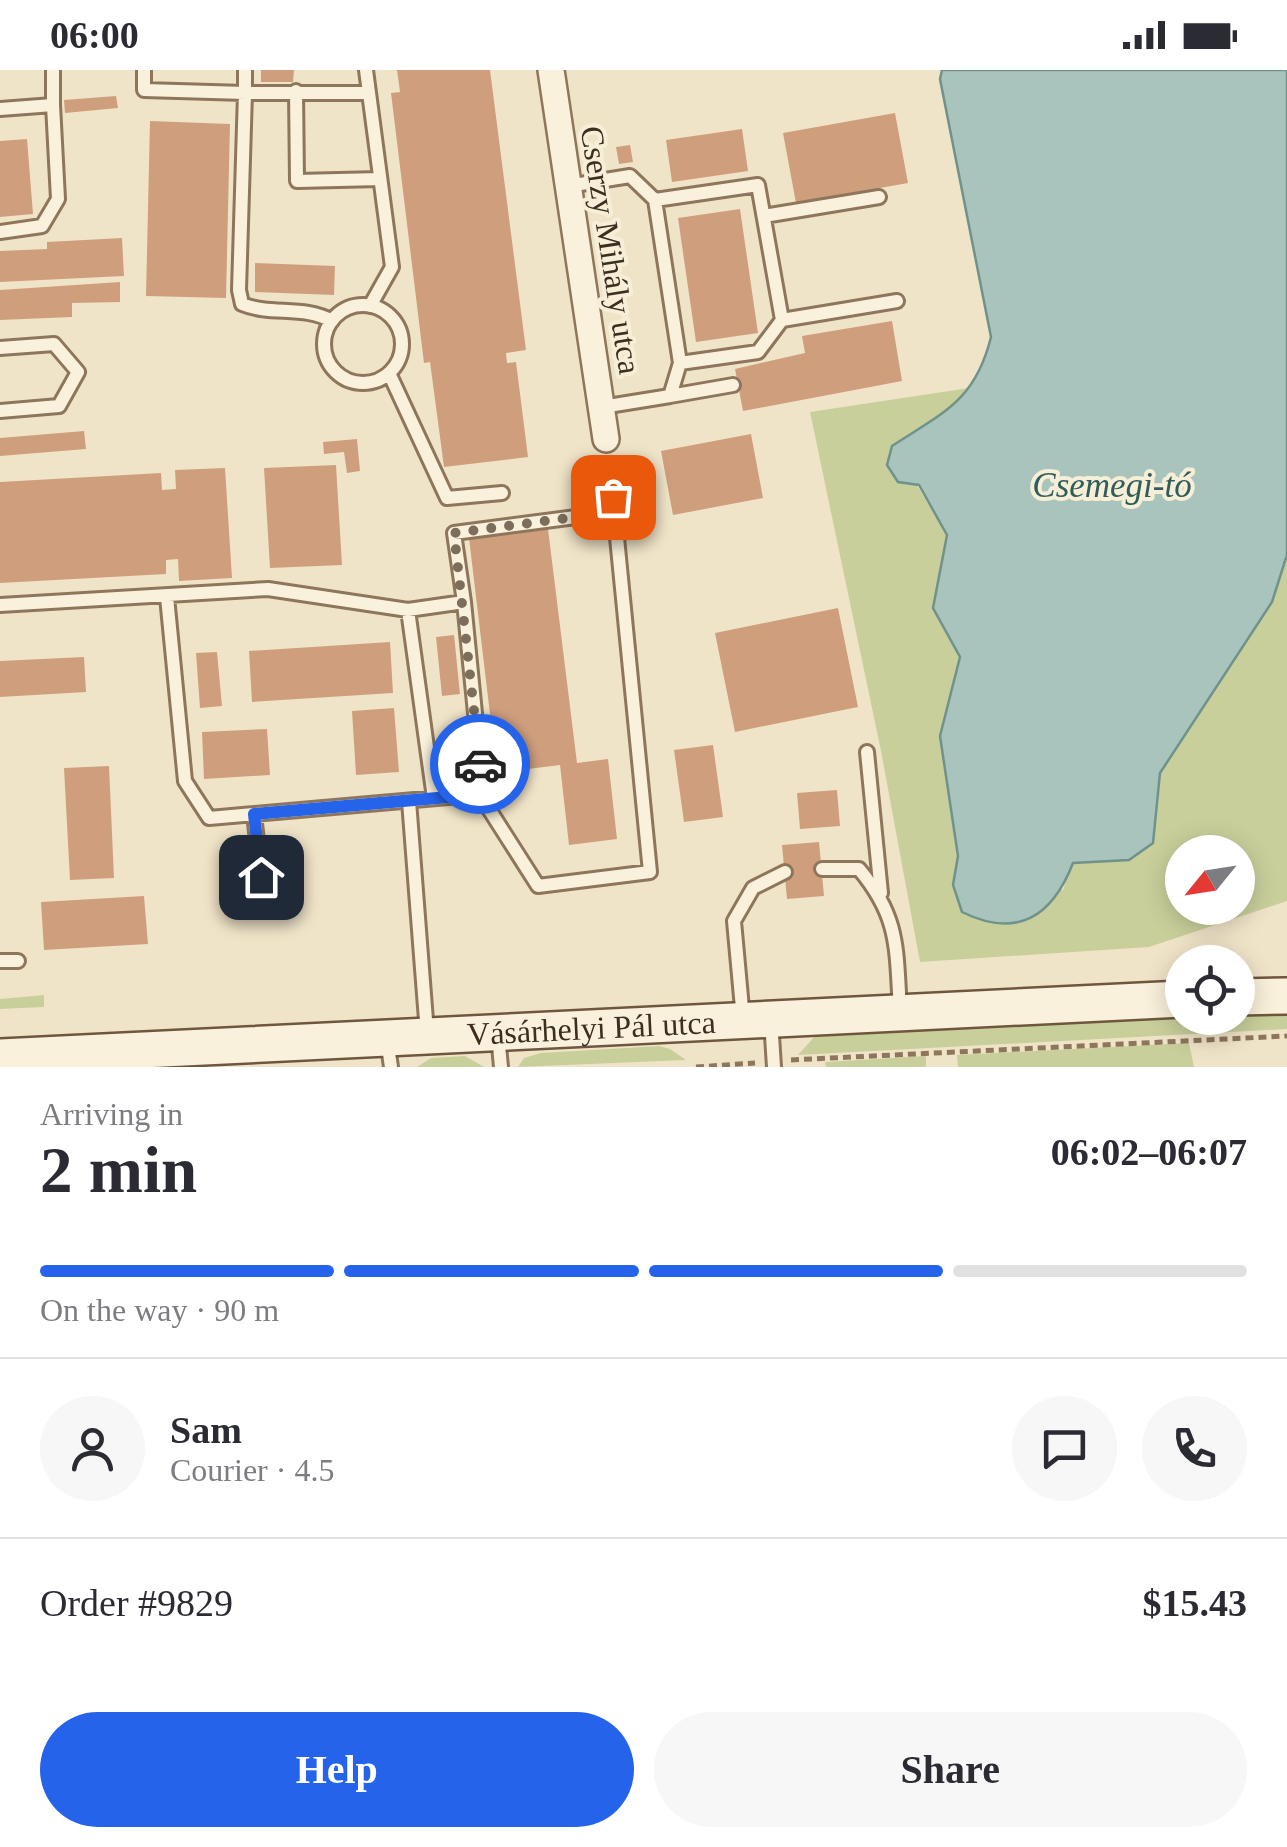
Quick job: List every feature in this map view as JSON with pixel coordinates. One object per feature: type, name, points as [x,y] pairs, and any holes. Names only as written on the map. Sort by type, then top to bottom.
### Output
[{"type":"main road","name":"Vásárhelyi Pál utca","points":[[0,1057],[389,1052],[428,1036],[500,1050],[757,1020],[1165,1000]]},
{"type":"street","name":"Cserzy Mihály utca","points":[[551,70],[606,439]]},
{"type":"lane","points":[[0,232],[42,226],[58,199],[53,70]]},
{"type":"lane","points":[[144,70],[144,90],[369,93]]},
{"type":"lane","points":[[246,70],[239,290],[242,304],[255,309],[318,313],[332,321]]},
{"type":"lane","points":[[366,70],[392,267],[370,306]]},
{"type":"lane","points":[[296,90],[297,182],[380,178]]},
{"type":"lane","points":[[0,109],[54,105]]},
{"type":"lane","points":[[568,186],[630,176],[655,200],[680,363],[670,396]]},
{"type":"lane","points":[[655,200],[758,185],[782,320]]},
{"type":"lane","points":[[764,216],[879,197]]},
{"type":"lane","points":[[680,363],[758,352],[782,320],[896,301]]},
{"type":"lane","points":[[370,306],[383,310],[394,320],[402,348],[389,373],[363,383],[349,381],[328,362],[325,334],[342,311],[370,306]]},
{"type":"lane","points":[[0,348],[54,344],[78,372],[60,406],[0,411]]},
{"type":"lane","points":[[389,373],[447,498],[502,493]]},
{"type":"lane","points":[[602,407],[733,385]]},
{"type":"lane","points":[[614,504],[650,872],[538,886],[483,794],[464,602],[454,533],[614,504]]},
{"type":"lane","points":[[0,606],[268,589],[408,610],[464,602]]},
{"type":"lane","points":[[168,597],[185,781],[209,818],[483,794]]},
{"type":"lane","points":[[408,610],[434,798]]},
{"type":"lane","points":[[867,752],[881,896],[893,927],[900,1013]]},
{"type":"lane","points":[[409,801],[428,1036]]},
{"type":"lane","points":[[254,814],[261,877]]},
{"type":"lane","points":[[822,868],[859,869],[881,896]]},
{"type":"lane","points":[[774,1064],[757,1020],[734,920],[754,888],[785,872]]},
{"type":"lane","points":[[0,961],[18,961]]},
{"type":"path","points":[[696,1067],[1287,1036]]},
{"type":"green space","points":[[969,388],[961,401],[893,446],[947,535],[933,608],[960,657],[940,736],[958,856],[953,885],[1063,890],[1072,863],[1129,860],[1153,843],[1160,773],[1272,602],[1287,555],[1287,901],[1255,912],[1255,835],[1165,835],[1165,925],[1215,925],[1149,947],[920,962],[881,751],[810,412]]},
{"type":"green space","points":[[44,995],[44,1007],[0,1009],[0,999]]},
{"type":"green space","points":[[1287,1005],[1287,1029],[1255,1031],[1255,1006]]},
{"type":"green space","points":[[1165,1011],[1165,1035],[1174,1035],[798,1055],[816,1035],[832,1029]]},
{"type":"green space","points":[[1189,1043],[1194,1067],[958,1067],[957,1055]]},
{"type":"green space","points":[[659,1046],[686,1060],[518,1067],[524,1058],[541,1053]]},
{"type":"green space","points":[[465,1056],[484,1067],[417,1067],[431,1058]]},
{"type":"green space","points":[[926,1056],[926,1067],[826,1067],[825,1062]]},
{"type":"water","name":"Csemegi-tó","points":[[942,70],[1287,70],[1287,555],[1272,602],[1160,773],[1153,843],[1129,860],[1073,863],[1055,897],[1030,918],[1016,923],[982,920],[962,912],[953,885],[958,856],[940,736],[960,657],[933,608],[947,535],[919,485],[898,482],[887,465],[892,446],[942,413],[966,391],[991,337],[940,79]]},
{"type":"building","points":[[261,70],[294,70],[293,82],[261,82]]},
{"type":"building","points":[[397,70],[490,70],[526,350],[506,353],[507,363],[516,362],[528,457],[444,467],[430,362],[424,363],[391,93],[400,92]]},
{"type":"building","points":[[116,96],[118,108],[65,113],[64,100]]},
{"type":"building","points":[[895,113],[908,183],[796,203],[783,133]]},
{"type":"building","points":[[150,121],[230,124],[226,298],[146,296]]},
{"type":"building","points":[[742,129],[748,171],[672,182],[666,140]]},
{"type":"building","points":[[27,139],[33,214],[0,217],[0,141]]},
{"type":"building","points":[[630,145],[633,162],[619,164],[616,147]]},
{"type":"building","points":[[740,209],[758,333],[696,342],[678,218]]},
{"type":"building","points":[[122,238],[124,276],[0,282],[0,251],[47,249],[47,242]]},
{"type":"building","points":[[255,263],[335,266],[334,295],[255,292]]},
{"type":"building","points":[[120,282],[120,302],[72,303],[72,317],[0,320],[0,290]]},
{"type":"building","points":[[892,321],[902,381],[743,411],[735,369],[805,353],[802,336]]},
{"type":"building","points":[[84,431],[86,449],[0,456],[0,438]]},
{"type":"building","points":[[751,434],[763,498],[673,515],[661,451]]},
{"type":"building","points":[[357,439],[360,471],[347,473],[344,452],[324,454],[323,442]]},
{"type":"building","points":[[336,465],[342,565],[270,568],[264,468]]},
{"type":"building","points":[[225,468],[232,578],[179,581],[178,559],[166,560],[166,574],[0,583],[0,482],[161,473],[162,490],[176,489],[175,470]]},
{"type":"building","points":[[548,529],[577,763],[608,759],[617,839],[569,845],[560,765],[497,773],[469,538]]},
{"type":"building","points":[[838,608],[858,707],[735,732],[715,633]]},
{"type":"building","points":[[454,635],[460,694],[442,696],[436,637]]},
{"type":"building","points":[[390,642],[393,693],[252,702],[249,651]]},
{"type":"building","points":[[217,652],[222,706],[200,708],[196,653]]},
{"type":"building","points":[[84,657],[86,692],[0,697],[0,661]]},
{"type":"building","points":[[394,708],[399,772],[356,775],[352,711]]},
{"type":"building","points":[[267,729],[270,775],[204,779],[202,732]]},
{"type":"building","points":[[713,745],[723,817],[684,822],[674,750]]},
{"type":"building","points":[[109,766],[114,878],[70,880],[64,768]]},
{"type":"building","points":[[837,790],[840,826],[800,829],[797,793]]},
{"type":"building","points":[[819,842],[824,896],[787,899],[782,845]]},
{"type":"building","points":[[144,896],[148,944],[44,950],[41,902]]},
{"type":"way so far","points":[[480,764],[454,533],[614,512],[613,497]]},
{"type":"route","points":[[261,877],[254,814],[483,794],[480,764]]}]
